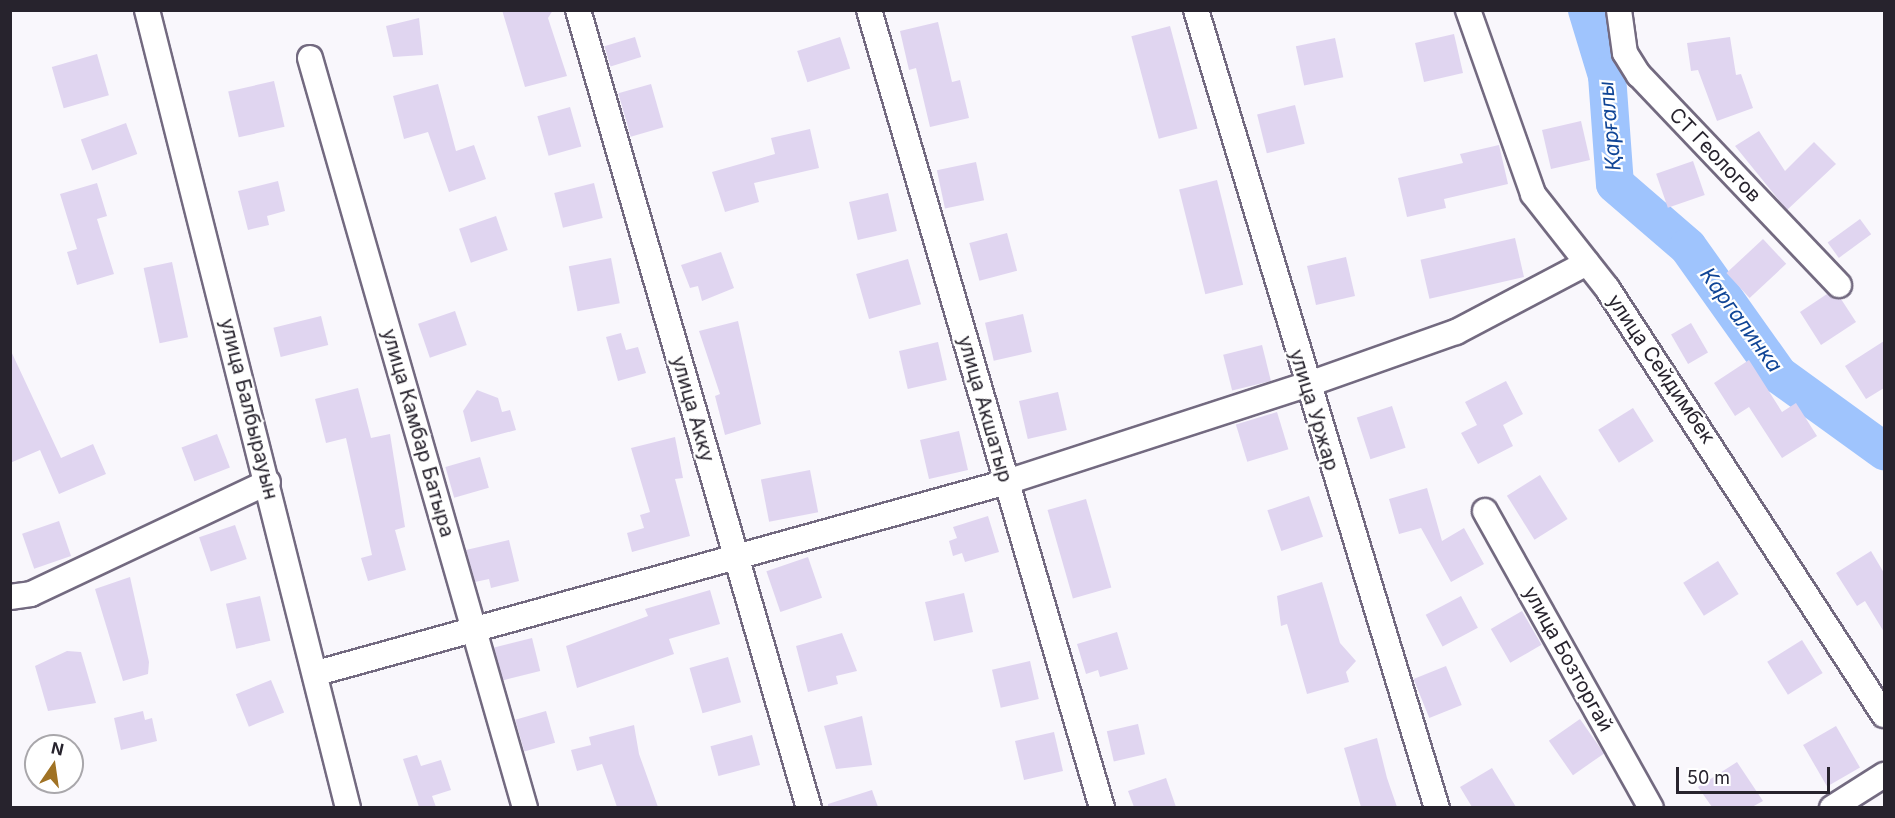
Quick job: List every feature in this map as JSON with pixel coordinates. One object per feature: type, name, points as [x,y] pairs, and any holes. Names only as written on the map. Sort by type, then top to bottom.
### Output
[{"type":"street","name":"улица Балбырауын","points":[[147,10],[317,673],[348,807]]},
{"type":"street","name":"улица Акку","points":[[578,10],[809,807]]},
{"type":"street","name":"улица Акшатыр","points":[[869,10],[1102,807]]},
{"type":"street","name":"улица Уржар","points":[[1196,10],[1306,386],[1437,807]]},
{"type":"street","name":"улица Сейдимбек","points":[[1468,10],[1533,194],[1587,263],[1756,512],[1884,715]]},
{"type":"street","name":"СТ Геологов","points":[[1619,10],[1625,53],[1639,75],[1839,285]]},
{"type":"street","name":"улица Камбар Батыра","points":[[310,58],[525,807]]},
{"type":"street","points":[[317,673],[473,627],[737,560],[1007,482],[1306,386],[1456,332],[1587,263]]},
{"type":"street","points":[[10,597],[31,594],[268,482]]},
{"type":"street","name":"улица Бозторгай","points":[[1485,511],[1651,807]]},
{"type":"street","points":[[1832,807],[1884,775]]},
{"type":"building","points":[[502,10],[553,10],[548,18],[567,76],[525,87]]},
{"type":"building","points":[[419,18],[423,55],[393,57],[386,26]]},
{"type":"building","points":[[938,22],[952,82],[960,80],[969,118],[930,127],[916,68],[909,70],[900,31]]},
{"type":"building","points":[[1170,26],[1197,128],[1159,139],[1131,36]]},
{"type":"building","points":[[1454,34],[1463,73],[1424,82],[1415,43]]},
{"type":"building","points":[[635,37],[641,57],[611,66],[604,46]]},
{"type":"building","points":[[840,37],[850,68],[807,82],[797,51]]},
{"type":"building","points":[[1730,37],[1736,75],[1741,74],[1753,108],[1717,121],[1698,70],[1691,71],[1687,43]]},
{"type":"building","points":[[1335,38],[1343,77],[1304,85],[1296,46]]},
{"type":"building","points":[[97,54],[109,95],[64,108],[52,67]]},
{"type":"building","points":[[274,81],[285,127],[239,137],[228,92]]},
{"type":"building","points":[[438,84],[456,151],[474,145],[486,179],[449,192],[428,132],[404,139],[393,96]]},
{"type":"building","points":[[651,84],[663,127],[631,137],[618,93]]},
{"type":"building","points":[[1295,105],[1305,144],[1267,153],[1257,114]]},
{"type":"building","points":[[570,107],[581,146],[549,156],[537,116]]},
{"type":"building","points":[[1581,121],[1590,160],[1551,169],[1542,130]]},
{"type":"building","points":[[126,123],[137,154],[92,170],[81,139]]},
{"type":"building","points":[[810,129],[819,168],[754,183],[759,202],[725,212],[712,172],[775,154],[771,138]]},
{"type":"building","points":[[1759,131],[1785,171],[1814,142],[1836,164],[1787,210],[1735,146]]},
{"type":"building","points":[[1499,145],[1508,184],[1444,199],[1446,208],[1407,217],[1398,178],[1463,163],[1460,154]]},
{"type":"building","points":[[1693,161],[1705,195],[1668,208],[1656,174]]},
{"type":"building","points":[[976,162],[984,200],[945,208],[937,170]]},
{"type":"building","points":[[1217,180],[1243,285],[1205,294],[1179,189]]},
{"type":"building","points":[[278,181],[285,211],[267,216],[269,225],[248,230],[238,191]]},
{"type":"building","points":[[97,183],[107,216],[97,219],[114,274],[77,285],[67,252],[77,249],[60,194]]},
{"type":"building","points":[[594,183],[603,218],[563,228],[554,193]]},
{"type":"building","points":[[888,193],[897,231],[858,240],[849,202]]},
{"type":"building","points":[[496,216],[508,250],[471,263],[459,229]]},
{"type":"building","points":[[1860,219],[1871,234],[1839,258],[1828,243]]},
{"type":"building","points":[[1007,233],[1017,271],[979,281],[969,243]]},
{"type":"building","points":[[1515,238],[1524,277],[1429,299],[1420,260]]},
{"type":"building","points":[[1763,239],[1786,264],[1750,298],[1726,273]]},
{"type":"building","points":[[721,252],[734,288],[702,301],[698,286],[690,288],[681,265]]},
{"type":"building","points":[[1346,257],[1355,296],[1316,305],[1307,266]]},
{"type":"building","points":[[611,258],[620,303],[578,311],[569,266]]},
{"type":"building","points":[[908,259],[921,304],[869,319],[856,274]]},
{"type":"building","points":[[172,262],[188,337],[160,343],[144,268]]},
{"type":"building","points":[[1827,294],[1841,299],[1856,322],[1821,345],[1800,312]]},
{"type":"building","points":[[455,311],[467,345],[430,358],[418,324]]},
{"type":"building","points":[[1023,314],[1032,352],[994,361],[985,323]]},
{"type":"building","points":[[321,316],[328,345],[281,357],[273,328]]},
{"type":"building","points":[[738,321],[761,424],[725,435],[715,396],[720,394],[699,331]]},
{"type":"building","points":[[1691,323],[1708,352],[1688,364],[1671,334]]},
{"type":"building","points":[[621,333],[626,350],[638,347],[646,373],[618,381],[606,337]]},
{"type":"building","points":[[1884,341],[1884,388],[1866,399],[1845,366]]},
{"type":"building","points":[[938,342],[947,380],[908,389],[899,351]]},
{"type":"building","points":[[1262,345],[1271,381],[1232,391],[1223,355]]},
{"type":"building","points":[[10,349],[61,458],[93,444],[106,474],[59,494],[40,450],[10,463]]},
{"type":"building","points":[[1749,360],[1782,412],[1796,403],[1817,436],[1782,458],[1749,407],[1735,416],[1714,383]]},
{"type":"building","points":[[1506,381],[1523,414],[1503,425],[1513,446],[1478,464],[1461,433],[1477,425],[1465,402]]},
{"type":"building","points":[[358,388],[371,438],[390,434],[405,527],[395,530],[406,570],[368,581],[361,558],[372,555],[346,438],[326,443],[315,399]]},
{"type":"building","points":[[477,390],[498,398],[502,412],[510,410],[516,430],[471,442],[463,411]]},
{"type":"building","points":[[1058,392],[1067,430],[1028,439],[1019,401]]},
{"type":"building","points":[[1392,406],[1406,448],[1370,459],[1357,417]]},
{"type":"building","points":[[1633,408],[1654,441],[1619,463],[1598,430]]},
{"type":"building","points":[[1277,412],[1288,449],[1247,462],[1236,425]]},
{"type":"building","points":[[959,431],[968,470],[929,479],[920,440]]},
{"type":"building","points":[[217,434],[230,468],[194,481],[182,448]]},
{"type":"building","points":[[675,437],[683,478],[675,479],[690,536],[632,552],[627,533],[644,528],[640,515],[650,512],[631,448]]},
{"type":"building","points":[[480,457],[489,488],[454,498],[445,467]]},
{"type":"building","points":[[810,470],[818,512],[769,522],[761,480]]},
{"type":"building","points":[[1540,475],[1568,519],[1534,540],[1507,496]]},
{"type":"building","points":[[1427,488],[1442,541],[1464,528],[1484,564],[1451,582],[1421,528],[1399,534],[1389,499]]},
{"type":"building","points":[[1309,496],[1323,537],[1281,551],[1267,510]]},
{"type":"building","points":[[1086,499],[1111,587],[1073,598],[1048,510]]},
{"type":"building","points":[[988,516],[999,552],[965,562],[962,553],[953,556],[949,541],[957,538],[953,527]]},
{"type":"building","points":[[59,521],[71,556],[34,569],[22,534]]},
{"type":"building","points":[[235,525],[247,559],[211,571],[199,537]]},
{"type":"building","points":[[509,540],[519,581],[491,588],[489,579],[475,582],[466,550]]},
{"type":"building","points":[[1871,551],[1884,573],[1884,632],[1865,601],[1857,606],[1836,573]]},
{"type":"building","points":[[808,557],[822,598],[780,612],[766,571]]},
{"type":"building","points":[[1718,561],[1739,594],[1704,616],[1683,583]]},
{"type":"building","points":[[130,577],[149,662],[148,674],[123,681],[95,589]]},
{"type":"building","points":[[1322,582],[1340,643],[1356,661],[1346,672],[1349,682],[1307,694],[1287,624],[1281,626],[1277,596]]},
{"type":"building","points":[[710,590],[720,624],[669,639],[674,654],[577,688],[566,646],[648,616],[645,609]]},
{"type":"building","points":[[964,593],[973,632],[934,641],[925,602]]},
{"type":"building","points":[[260,596],[270,641],[236,649],[226,604]]},
{"type":"building","points":[[1461,596],[1478,628],[1443,647],[1426,615]]},
{"type":"building","points":[[1522,611],[1542,645],[1510,663],[1491,629]]},
{"type":"building","points":[[1117,632],[1128,669],[1100,677],[1098,670],[1086,674],[1077,644]]},
{"type":"building","points":[[842,633],[857,671],[836,676],[838,684],[808,692],[796,646]]},
{"type":"building","points":[[532,638],[540,671],[502,680],[494,647]]},
{"type":"building","points":[[1802,640],[1823,673],[1788,695],[1767,662]]},
{"type":"building","points":[[67,651],[81,652],[96,703],[48,711],[35,666]]},
{"type":"building","points":[[728,657],[741,702],[703,713],[690,668]]},
{"type":"building","points":[[1030,661],[1039,699],[1001,708],[992,670]]},
{"type":"building","points":[[1446,666],[1462,705],[1429,718],[1414,679]]},
{"type":"building","points":[[271,680],[284,712],[249,727],[236,694]]},
{"type":"building","points":[[143,711],[145,720],[152,718],[157,741],[121,750],[114,718]]},
{"type":"building","points":[[546,711],[555,743],[524,752],[515,720]]},
{"type":"building","points":[[862,716],[872,765],[836,769],[824,726]]},
{"type":"building","points":[[1580,719],[1604,753],[1573,775],[1549,741]]},
{"type":"building","points":[[1138,724],[1145,754],[1114,761],[1107,731]]},
{"type":"building","points":[[634,725],[639,754],[658,807],[617,807],[602,764],[577,771],[571,750],[591,745],[589,737]]},
{"type":"building","points":[[1836,726],[1860,768],[1827,787],[1803,745]]},
{"type":"building","points":[[1054,732],[1063,771],[1024,780],[1015,741]]},
{"type":"building","points":[[752,735],[760,765],[718,776],[710,746]]},
{"type":"building","points":[[1377,738],[1397,807],[1361,807],[1344,748]]},
{"type":"building","points":[[417,755],[421,766],[441,760],[451,790],[432,796],[436,807],[419,807],[403,759]]},
{"type":"building","points":[[1737,762],[1763,801],[1752,807],[1712,807],[1698,787]]},
{"type":"building","points":[[1492,768],[1516,807],[1472,807],[1460,787]]},
{"type":"building","points":[[1166,778],[1176,807],[1134,807],[1128,791]]},
{"type":"building","points":[[872,790],[878,807],[828,807],[828,804]]},
{"type":"waterway","name":"Каргалинка","points":[[1587,10],[1607,76],[1615,184],[1688,247],[1779,375],[1884,451]]},
{"type":"water label","name":"Қарғалы","points":[[1610,126]]}]
